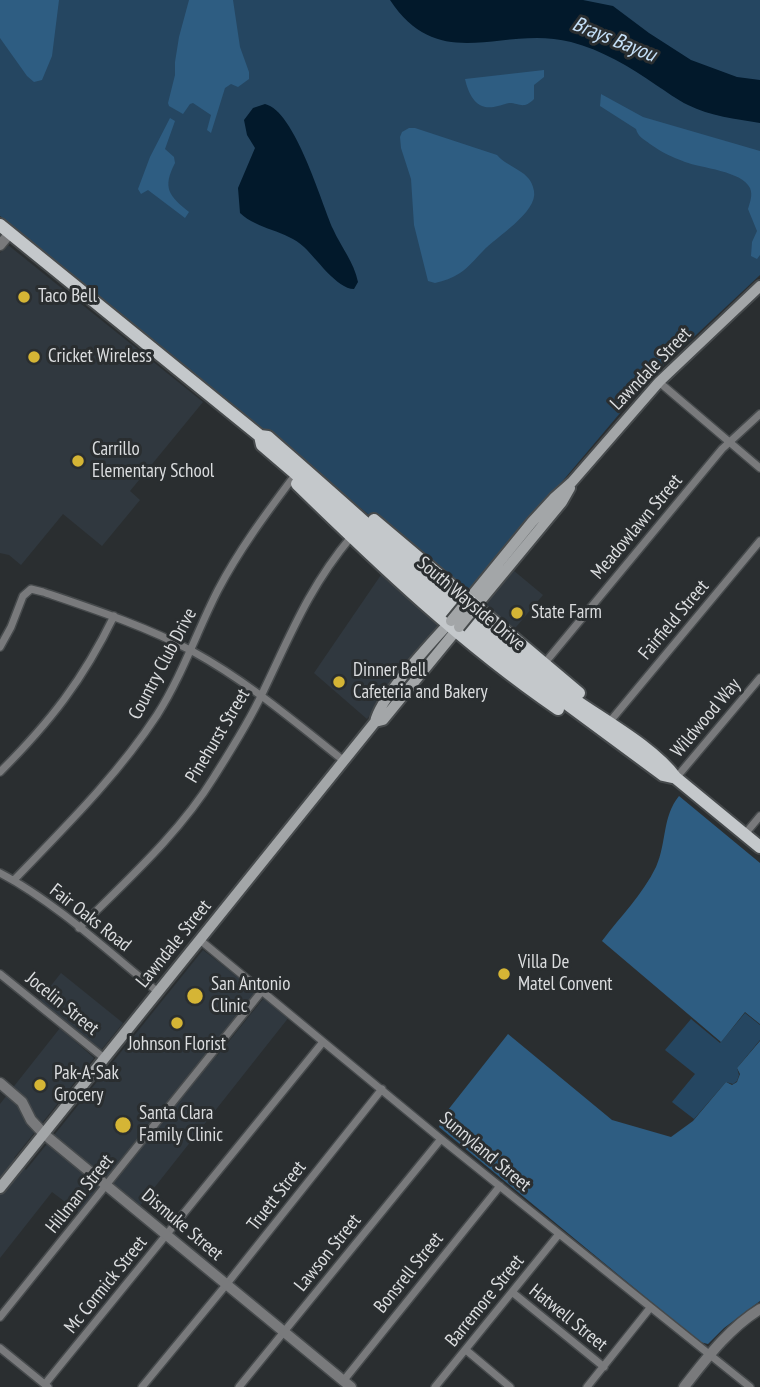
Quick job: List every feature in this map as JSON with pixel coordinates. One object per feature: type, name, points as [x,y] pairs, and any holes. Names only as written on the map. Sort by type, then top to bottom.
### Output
[{"type":"main road","name":"South Wayside Drive","points":[[5,229],[260,436],[262,445],[272,447],[401,570],[506,659],[570,708],[668,768],[676,778],[760,847]]},
{"type":"main road","name":"Lawndale Street","points":[[0,1188],[375,722],[377,713],[393,699],[471,606],[536,526],[555,497],[572,482],[659,382],[760,286]]},
{"type":"main road","points":[[272,447],[292,479],[351,537],[530,690],[616,747],[644,753]]},
{"type":"main road","points":[[272,447],[318,472],[471,606],[612,719],[644,753]]},
{"type":"street","points":[[0,245],[5,229]]},
{"type":"street","points":[[659,382],[760,468]]},
{"type":"street","name":"Meadowlawn Street","points":[[543,665],[729,442],[760,414]]},
{"type":"street","name":"Country Club Drive","points":[[14,880],[121,765],[158,713],[240,552],[292,479]]},
{"type":"street","name":"Pinehurst Street","points":[[79,928],[156,850],[212,781],[262,696],[303,605],[324,571],[351,537]]},
{"type":"street","name":"Fairfield Street","points":[[612,719],[760,541]]},
{"type":"street","points":[[0,647],[26,592],[32,589],[43,592],[114,616],[190,650],[262,696],[344,761]]},
{"type":"street","points":[[0,772],[34,738],[72,690],[114,616]]},
{"type":"street","name":"Wildwood Way","points":[[676,778],[760,678]]},
{"type":"street","points":[[745,834],[760,816]]},
{"type":"street","name":"Fair Oaks Road","points":[[0,873],[14,880],[79,928],[158,992]]},
{"type":"street","name":"Sunnyland Street","points":[[200,940],[441,1139],[750,1387]]},
{"type":"street","name":"Jocelin Street","points":[[0,974],[104,1058]]},
{"type":"street","name":"Hillman Street","points":[[0,1317],[262,991]]},
{"type":"street","name":"Mc Cormick Street","points":[[47,1386],[323,1042]]},
{"type":"street","name":"Dismuke Street","points":[[0,1083],[22,1102],[31,1120],[44,1134],[347,1384]]},
{"type":"street","name":"Truett Street","points":[[142,1387],[382,1089]]},
{"type":"street","name":"Lawson Street","points":[[239,1387],[441,1139]]},
{"type":"street","name":"Bonsrell Street","points":[[347,1384],[500,1186]]},
{"type":"street","name":"Barremore Street","points":[[435,1387],[559,1234]]},
{"type":"street","name":"Hatwell Street","points":[[512,1292],[604,1367]]},
{"type":"street","points":[[587,1387],[650,1308]]},
{"type":"street","points":[[684,1387],[710,1354],[747,1317],[760,1309]]},
{"type":"street","points":[[0,1348],[47,1386]]},
{"type":"street","points":[[466,1350],[510,1387]]},
{"type":"shaded area","points":[[0,0],[760,0],[760,275],[648,380],[473,587],[463,591],[0,216]]},
{"type":"shaded area","points":[[0,0],[59,0],[52,56],[42,80],[34,82],[27,76],[0,38]]},
{"type":"shaded area","points":[[189,0],[233,0],[240,47],[249,72],[249,79],[238,87],[231,84],[225,88],[211,133],[207,130],[211,115],[193,103],[183,114],[168,103],[175,75],[179,37]]},
{"type":"shaded area","points":[[544,70],[544,77],[534,85],[534,99],[524,105],[479,105],[472,97],[465,79]]},
{"type":"shaded area","points":[[601,94],[643,117],[760,151],[760,255],[757,259],[751,256],[752,242],[757,231],[748,209],[751,193],[746,182],[730,174],[685,162],[658,149],[642,138],[636,129],[600,106]]},
{"type":"shaded area","points":[[170,118],[175,121],[165,149],[174,157],[175,163],[168,185],[172,196],[189,212],[185,218],[148,190],[141,194],[138,189],[150,157]]},
{"type":"shaded area","points":[[409,128],[497,155],[529,178],[534,191],[530,207],[515,224],[463,271],[435,283],[428,281],[414,225],[411,179],[401,148],[402,132]]},
{"type":"shaded area","name":"Carrillo Elementary School","points":[[8,245],[203,402],[130,491],[140,500],[102,546],[63,514],[21,565],[9,555],[0,553],[0,253]]},
{"type":"shaded area","points":[[513,570],[543,595],[511,633],[485,608],[487,601]]},
{"type":"shaded area","points":[[383,572],[439,623],[439,627],[367,719],[314,673]]},
{"type":"shaded area","points":[[679,796],[760,863],[760,1024],[745,1012],[721,1042],[602,941],[651,877],[662,848],[670,812]]},
{"type":"shaded area","points":[[203,950],[255,990],[255,994],[212,1051],[217,1056],[263,999],[289,1017],[139,1207],[107,1179],[80,1213],[52,1192],[0,1258],[0,1104],[60,1028],[94,1058],[14,1158],[26,1170]]},
{"type":"shaded area","points":[[61,973],[123,1023],[102,1049],[38,1002]]},
{"type":"shaded area","points":[[745,1013],[760,1025],[760,1040],[737,1068],[737,1081],[733,1084],[726,1082],[694,1119],[672,1102],[695,1074],[665,1050],[691,1019],[720,1043]]},
{"type":"shaded area","points":[[508,1034],[612,1120],[671,1137],[693,1121],[726,1082],[732,1085],[737,1082],[740,1074],[737,1068],[760,1041],[760,1301],[724,1328],[708,1344],[700,1342],[439,1127],[444,1115]]},
{"type":"water","name":"Brays Bayou","points":[[390,0],[583,0],[613,6],[691,60],[737,77],[760,80],[760,123],[696,109],[615,60],[571,42],[546,38],[474,43],[451,42],[430,36],[409,23]]},
{"type":"water","points":[[265,104],[276,110],[297,140],[333,229],[354,268],[358,282],[354,289],[347,288],[334,279],[297,241],[255,223],[240,213],[238,188],[255,148],[247,135],[244,120],[253,108]]},
{"type":"place","name":"Taco Bell","points":[[24,297]]},
{"type":"place","name":"Cricket Wireless","points":[[34,357]]},
{"type":"place","name":"Carrillo Elementary School","points":[[78,461]]},
{"type":"place","name":"State Farm","points":[[517,613]]},
{"type":"place","name":"Dinner Bell Cafeteria and Bakery","points":[[339,682]]},
{"type":"place","name":"Villa De Matel Convent","points":[[504,974]]},
{"type":"place","name":"San Antonio Clinic","points":[[195,996]]},
{"type":"place","name":"Johnson Florist","points":[[177,1023]]},
{"type":"place","name":"Pak-A-Sak Grocery","points":[[40,1085]]},
{"type":"place","name":"Santa Clara Family Clinic","points":[[123,1125]]}]
